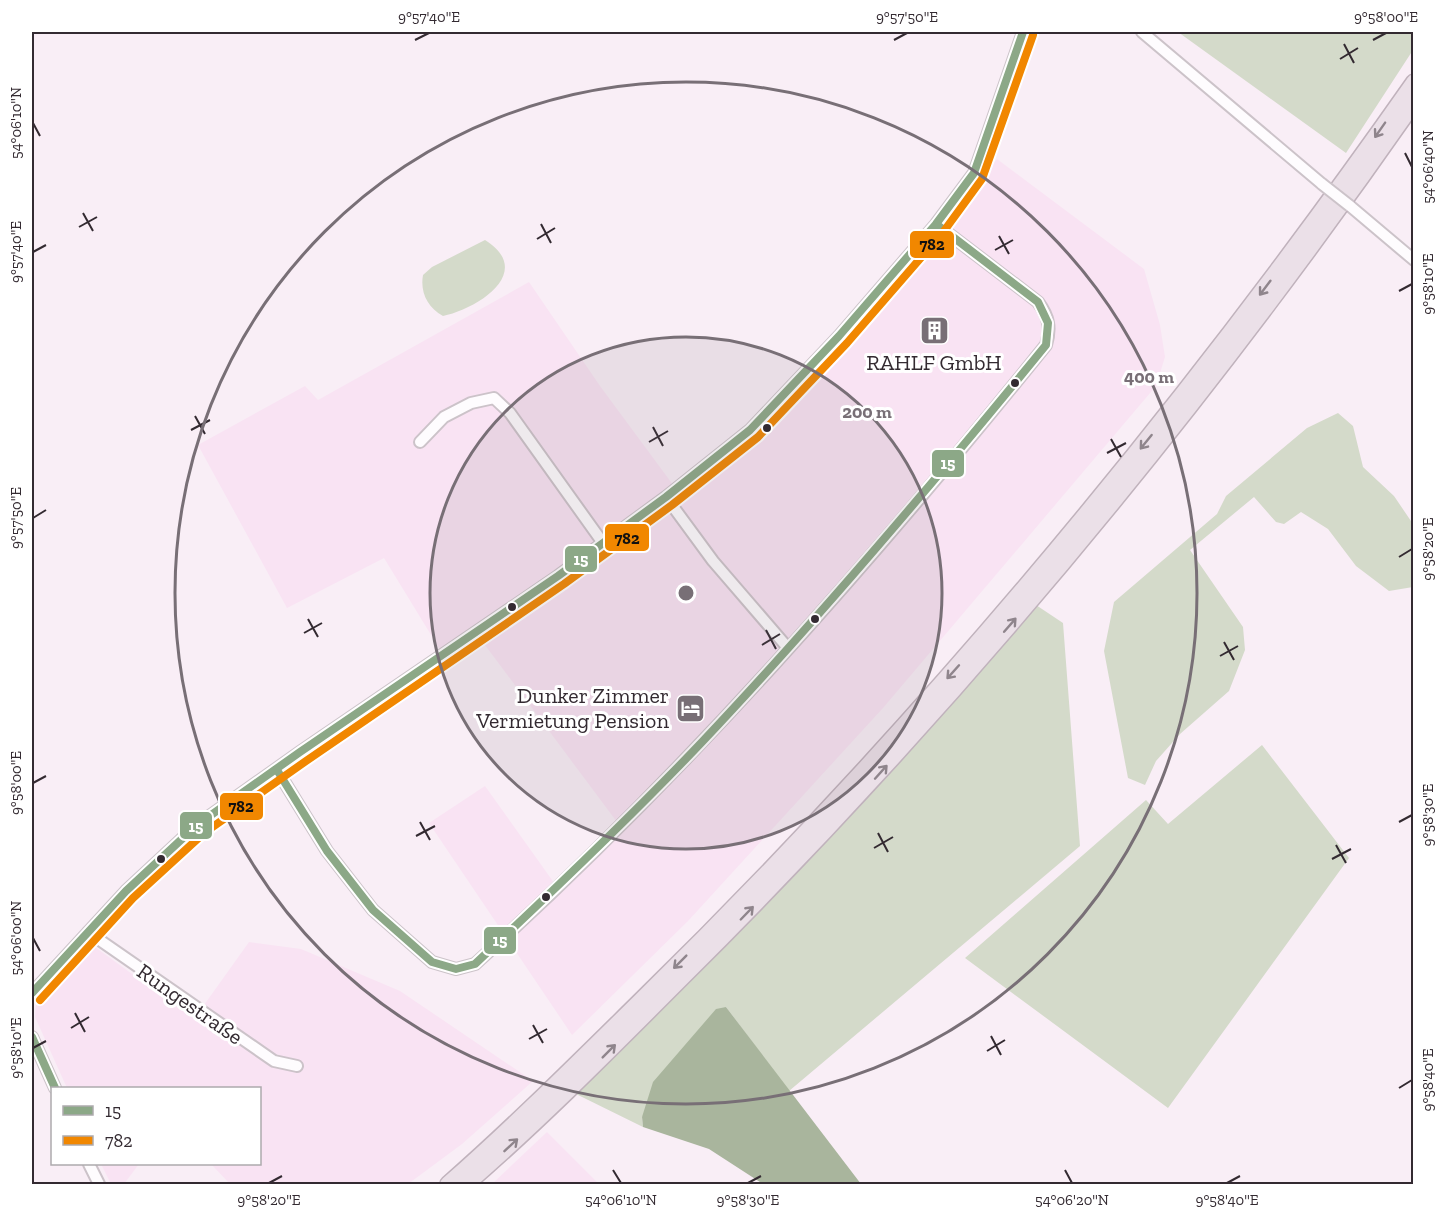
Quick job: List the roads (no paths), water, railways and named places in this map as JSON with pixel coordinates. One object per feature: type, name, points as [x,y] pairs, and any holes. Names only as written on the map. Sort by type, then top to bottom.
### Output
[{"type":"highway","points":[[448,1185],[535,1105],[766,876],[959,665],[1101,497],[1236,327],[1413,82]]},
{"type":"highway","points":[[467,1185],[567,1092],[735,926],[867,787],[966,677],[1156,450],[1296,267],[1413,104]]},
{"type":"street","points":[[32,993],[126,891],[197,825],[558,576],[666,497],[750,430],[839,336],[936,224],[974,173],[1023,32]]},
{"type":"street","points":[[1142,32],[1413,260]]},
{"type":"street","points":[[277,770],[327,851],[373,910],[432,962],[456,969],[475,964],[620,827],[717,726],[822,612],[937,480],[1046,345],[1050,332],[1048,320],[1038,302],[936,224]]},
{"type":"street","points":[[420,442],[444,417],[471,403],[494,398],[510,413],[603,543]]},
{"type":"street","points":[[666,497],[713,561],[788,648]]},
{"type":"street","name":"Rungestraße","points":[[88,932],[274,1061],[297,1066]]},
{"type":"street","points":[[32,1037],[54,1087]]},
{"type":"street","points":[[89,1165],[99,1185]]},
{"type":"place","name":"RAHLF GmbH","points":[[934,330]]},
{"type":"place","name":"Dunker Zimmer Vermietung Pension","points":[[690,708]]}]
